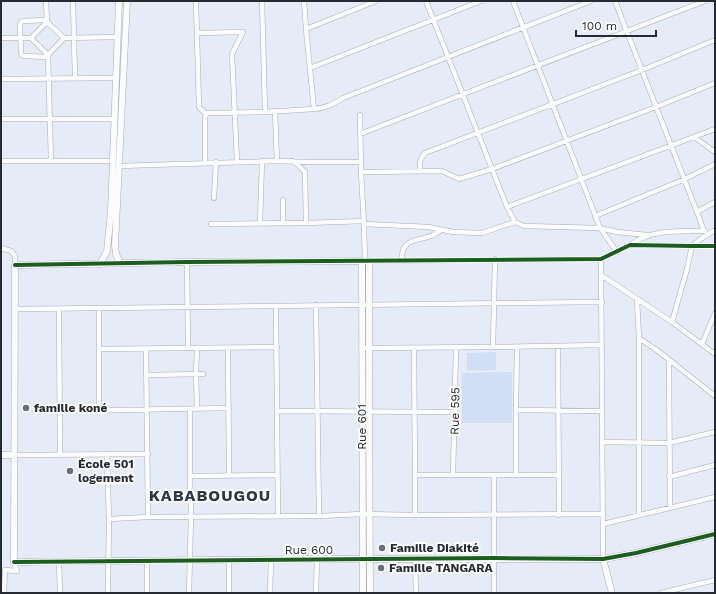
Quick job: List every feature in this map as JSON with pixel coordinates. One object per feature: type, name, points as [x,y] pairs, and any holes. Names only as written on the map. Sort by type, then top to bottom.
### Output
[{"type":"street","points":[[46,1],[47,21],[64,38],[118,37]]},
{"type":"street","points":[[73,1],[76,78]]},
{"type":"street","points":[[100,264],[106,251],[111,210],[119,1]]},
{"type":"street","points":[[120,263],[116,254],[115,245],[127,1]]},
{"type":"street","points":[[196,1],[199,107],[206,114]]},
{"type":"street","points":[[262,1],[265,112]]},
{"type":"street","points":[[304,1],[314,109]]},
{"type":"street","points":[[306,29],[376,1]]},
{"type":"street","points":[[426,1],[507,207],[515,222],[524,226],[600,228],[618,232],[647,235]]},
{"type":"street","points":[[310,68],[481,1]]},
{"type":"street","points":[[514,1],[595,216],[600,228],[617,252]]},
{"type":"street","points":[[206,114],[209,112],[265,112],[326,107],[343,98],[591,1]]},
{"type":"street","points":[[615,1],[704,230]]},
{"type":"street","points":[[360,134],[705,1]]},
{"type":"street","points":[[31,38],[47,21]]},
{"type":"street","points":[[47,21],[21,22],[22,55],[48,56],[64,38]]},
{"type":"street","points":[[197,33],[243,32],[232,54],[237,162]]},
{"type":"street","points":[[1,38],[31,38],[48,56],[51,161]]},
{"type":"street","points":[[420,171],[421,158],[425,153],[642,70],[715,40]]},
{"type":"street","points":[[1,79],[116,78]]},
{"type":"street","points":[[361,172],[442,171],[459,179],[492,169],[715,83]]},
{"type":"street","points":[[275,111],[278,161]]},
{"type":"street","points":[[205,163],[206,114]]},
{"type":"street","points":[[360,115],[365,261]]},
{"type":"street","points":[[1,119],[114,119]]},
{"type":"street","points":[[507,207],[715,129]]},
{"type":"street","points":[[694,137],[715,152]]},
{"type":"street","points":[[1,161],[108,161]]},
{"type":"street","points":[[119,166],[262,161],[361,162]]},
{"type":"street","points":[[260,223],[262,161]]},
{"type":"street","points":[[292,161],[304,172],[306,223]]},
{"type":"street","points":[[214,198],[216,162]]},
{"type":"street","points":[[595,216],[685,179],[715,164]]},
{"type":"street","points":[[283,200],[283,223]]},
{"type":"street","points":[[697,212],[715,202]]},
{"type":"street","points":[[211,224],[364,223],[429,227],[453,232],[482,233],[515,222]]},
{"type":"street","points":[[401,261],[405,246],[410,242],[434,235],[441,230]]},
{"type":"street","points":[[15,266],[187,262],[601,259],[647,235],[670,231],[714,231]]},
{"type":"street","points":[[672,322],[687,270],[692,246],[714,231]]},
{"type":"street","points":[[630,245],[715,246]]},
{"type":"street","points":[[1,248],[10,251],[15,256],[14,562],[17,571],[5,570],[4,593]]},
{"type":"street","points":[[493,347],[495,259]]},
{"type":"street","points":[[601,259],[603,559],[612,593]]},
{"type":"street","name":"Rue 601","points":[[363,593],[362,305],[365,261]]},
{"type":"street","name":"Rue 601","points":[[365,261],[369,305],[370,593]]},
{"type":"street","points":[[187,262],[188,348]]},
{"type":"street","points":[[602,275],[637,300],[672,322],[715,354]]},
{"type":"street","points":[[637,300],[639,338],[639,515]]},
{"type":"street","points":[[15,309],[602,302]]},
{"type":"street","points":[[276,306],[278,516]]},
{"type":"street","points":[[316,306],[319,516]]},
{"type":"street","points":[[99,308],[99,410]]},
{"type":"street","points":[[59,309],[60,455]]},
{"type":"street","points":[[702,344],[715,313]]},
{"type":"street","points":[[639,338],[715,396]]},
{"type":"street","points":[[362,348],[602,345]]},
{"type":"street","points":[[558,346],[560,475],[559,515]]},
{"type":"street","points":[[99,349],[277,347]]},
{"type":"street","points":[[516,475],[517,347]]},
{"type":"street","points":[[197,348],[197,409]]},
{"type":"street","points":[[228,348],[229,476]]},
{"type":"street","points":[[414,348],[416,476],[415,515]]},
{"type":"street","name":"Rue 595","points":[[453,475],[456,348]]},
{"type":"street","points":[[146,349],[148,517]]},
{"type":"street","points":[[669,360],[670,508]]},
{"type":"street","points":[[146,375],[203,374]]},
{"type":"street","points":[[60,411],[229,408]]},
{"type":"street","points":[[189,593],[191,517],[190,409]]},
{"type":"street","points":[[516,410],[602,411]]},
{"type":"street","points":[[277,411],[454,412]]},
{"type":"street","points":[[602,442],[669,443],[715,432]]},
{"type":"street","points":[[1,455],[148,454]]},
{"type":"street","points":[[107,455],[109,519],[108,593]]},
{"type":"street","points":[[669,477],[715,465]]},
{"type":"street","points":[[190,476],[277,475]]},
{"type":"street","points":[[494,475],[494,593]]},
{"type":"street","points":[[416,476],[560,475]]},
{"type":"street","points":[[603,524],[715,497]]},
{"type":"street","points":[[109,519],[148,517],[319,516],[362,514],[603,514]]},
{"type":"street","name":"Rue 600","points":[[14,562],[494,558],[603,559],[636,554],[715,534]]},
{"type":"street","points":[[415,559],[416,593]]},
{"type":"street","points":[[229,560],[229,593]]},
{"type":"street","points":[[270,593],[271,560]]},
{"type":"street","points":[[316,593],[317,560]]},
{"type":"street","points":[[59,561],[60,593]]},
{"type":"street","points":[[146,561],[147,593]]},
{"type":"street","points":[[661,593],[715,580]]},
{"type":"shaded area","points":[[496,352],[496,370],[467,370],[467,353]]},
{"type":"shaded area","points":[[512,372],[512,423],[462,423],[462,373]]},
{"type":"cycle path","points":[[15,265],[187,262],[601,259],[630,245],[715,246]]},
{"type":"cycle path","points":[[14,562],[494,558],[603,559],[636,553],[715,534]]},
{"type":"place","name":"famille koné","points":[[26,408]]},
{"type":"place","name":"École 501 logement","points":[[70,471]]},
{"type":"place","name":"Famille Diakité","points":[[382,548]]},
{"type":"place","name":"Famille TANGARA","points":[[381,568]]},
{"type":"district","name":"KABABOUGOU","points":[[210,495]]}]
